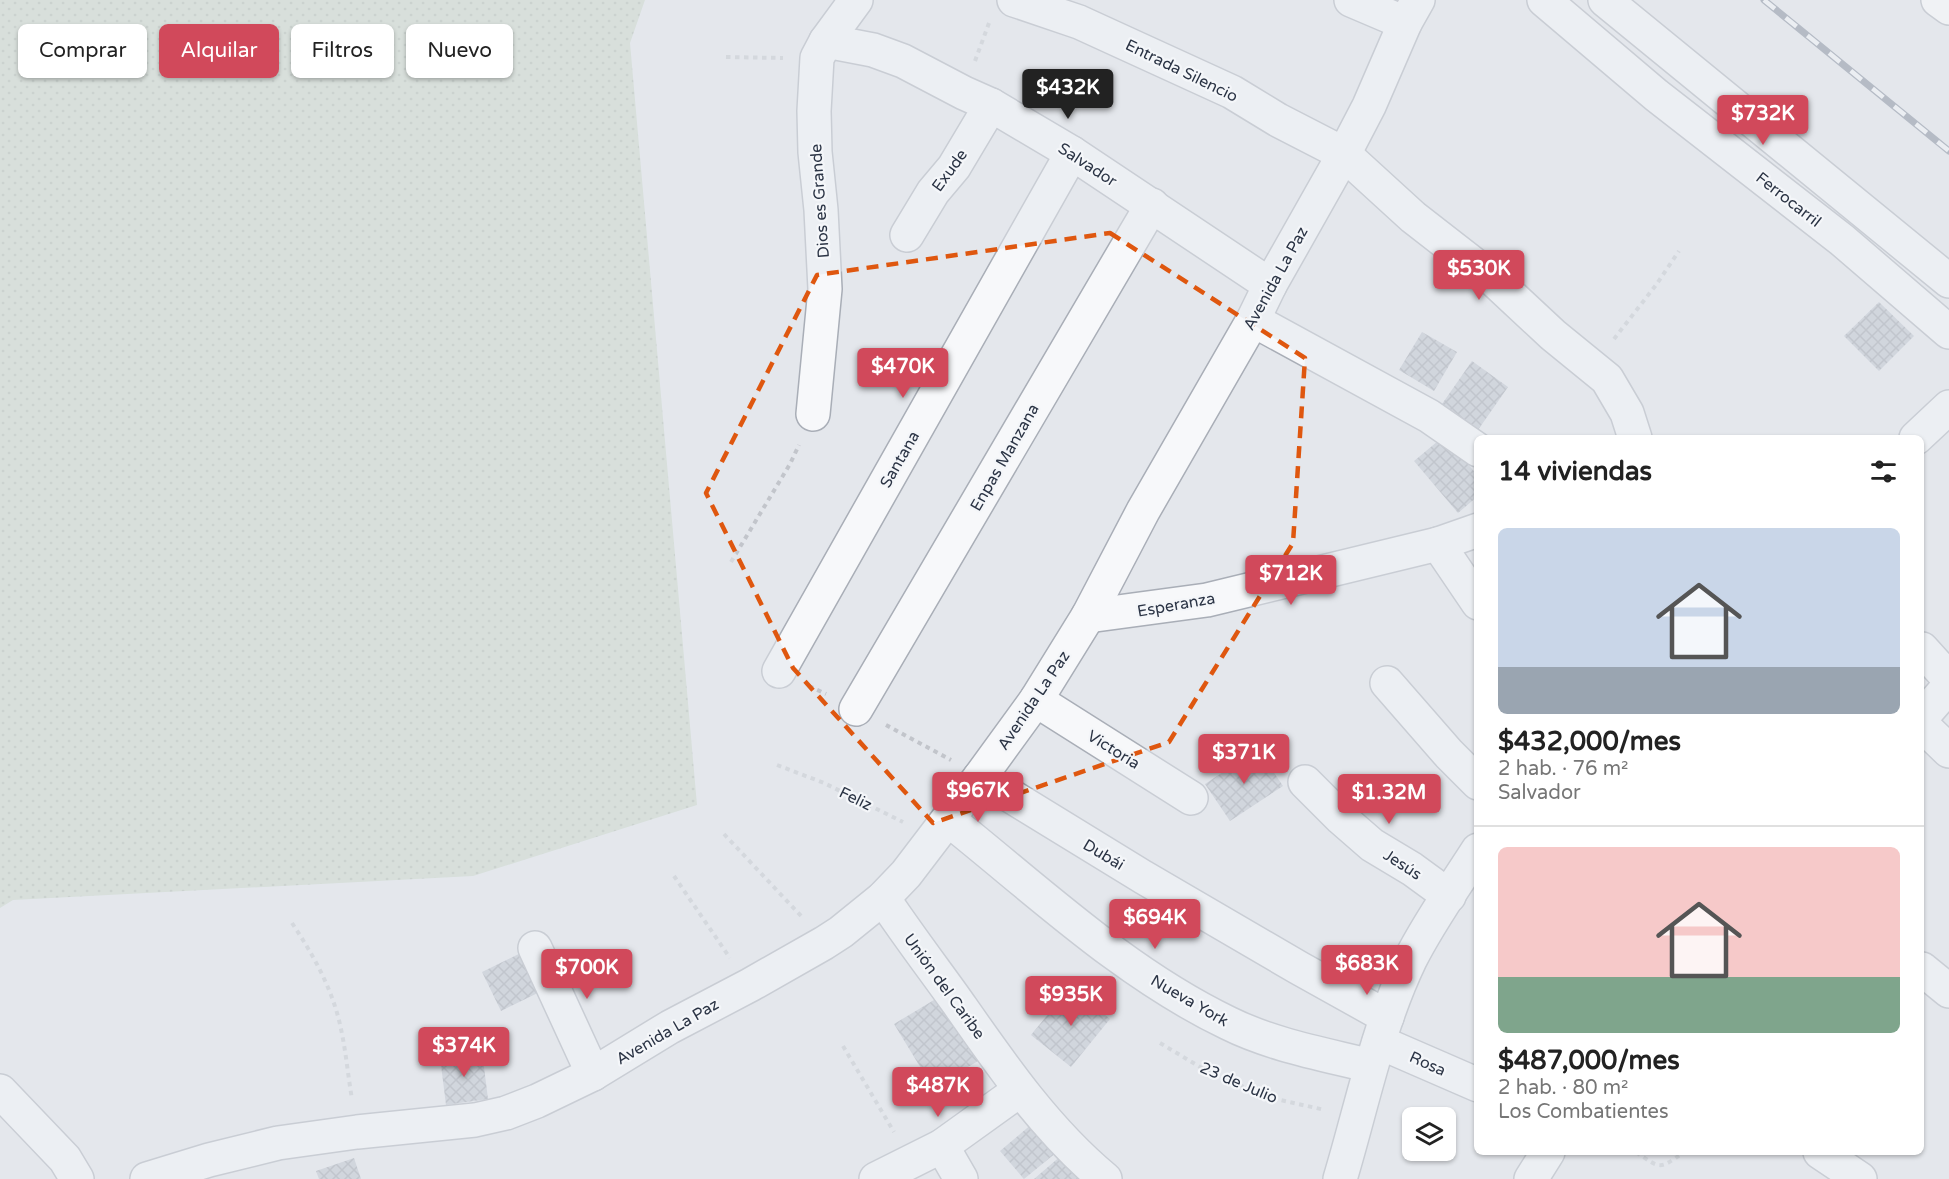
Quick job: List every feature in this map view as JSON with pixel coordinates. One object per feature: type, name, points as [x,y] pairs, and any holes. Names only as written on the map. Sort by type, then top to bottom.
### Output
[{"type":"main road","points":[[1938,0],[1949,8]]},
{"type":"street","points":[[822,49],[856,0]]},
{"type":"street","points":[[1351,0],[1411,12]]},
{"type":"street","name":"Ferrocarril","points":[[1544,0],[1656,94],[1842,240],[1949,332]]},
{"type":"street","points":[[1605,0],[1949,281]]},
{"type":"street","name":"Entrada Silencio","points":[[1003,8],[1079,22],[1232,92],[1278,120],[1344,154],[1413,217],[1494,280],[1553,335],[1593,366],[1615,392],[1627,413],[1634,435]]},
{"type":"street","name":"Avenida La Paz","points":[[147,1179],[278,1143],[357,1132],[464,1122],[506,1113],[593,1074],[670,1027],[750,986],[841,932],[883,898],[906,874],[980,777],[1036,699],[1088,616],[1143,511],[1253,320],[1270,285],[1344,154],[1373,97],[1411,12]]},
{"type":"street","name":"Salvador","points":[[822,49],[873,50],[903,62],[977,99],[1072,153],[1270,285]]},
{"type":"street","name":"Dios es Grande","points":[[813,414],[825,289],[814,111],[822,49]]},
{"type":"street","name":"Exude","points":[[907,235],[933,192],[954,167],[977,99]]},
{"type":"street","name":"Santana","points":[[778,671],[1072,153]]},
{"type":"street","name":"Enpas Manzana","points":[[856,709],[1152,206]]},
{"type":"street","points":[[1253,320],[1429,416],[1474,447]]},
{"type":"street","points":[[1919,435],[1949,407]]},
{"type":"street","name":"Esperanza","points":[[1088,616],[1207,600],[1438,544],[1474,532]]},
{"type":"street","points":[[1438,544],[1474,597]]},
{"type":"street","points":[[1924,651],[1949,679]]},
{"type":"street","points":[[1387,683],[1474,779]]},
{"type":"street","points":[[1924,715],[1949,686]]},
{"type":"street","name":"Victoria","points":[[1036,699],[1191,798]]},
{"type":"street","points":[[1924,727],[1949,751]]},
{"type":"street","name":"Dubái","points":[[980,777],[1143,878],[1299,968],[1379,1041]]},
{"type":"street","name":"Jesús","points":[[1305,782],[1372,845],[1412,869],[1449,896]]},
{"type":"street","name":"Nueva York","points":[[940,831],[1182,999],[1230,1024],[1280,1043],[1379,1041]]},
{"type":"street","points":[[1340,1179],[1379,1041],[1411,958],[1474,856]]},
{"type":"street","name":"Unión del Caribe","points":[[883,898],[917,950],[948,989],[1020,1090],[1070,1146],[1105,1179]]},
{"type":"street","points":[[535,948],[593,1074]]},
{"type":"street","points":[[1924,971],[1949,991]]},
{"type":"street","name":"Rosa","points":[[1379,1041],[1474,1083]]},
{"type":"street","points":[[876,1179],[942,1146],[1020,1090]]},
{"type":"street","points":[[0,1091],[65,1160],[77,1179]]},
{"type":"street","points":[[942,1146],[961,1179]]},
{"type":"street","points":[[1531,1179],[1546,1155]]},
{"type":"street","points":[[1824,1155],[1860,1179]]},
{"type":"path","points":[[977,99],[1003,8]]},
{"type":"path","points":[[726,57],[822,49]]},
{"type":"path","points":[[1593,366],[1656,285],[1678,251]]},
{"type":"path","points":[[731,562],[790,464],[813,414]]},
{"type":"path","name":"Feliz","points":[[777,765],[824,783],[898,818],[940,831]]},
{"type":"path","points":[[724,834],[793,906],[824,943]]},
{"type":"path","points":[[674,876],[750,986]]},
{"type":"path","points":[[292,923],[322,973],[342,1030],[357,1132]]},
{"type":"path","name":"23 de Julio","points":[[1160,1043],[1205,1070],[1267,1097],[1358,1118]]},
{"type":"path","points":[[843,1046],[911,1162]]},
{"type":"path","points":[[1641,1155],[1656,1165],[1663,1166],[1680,1155]]},
{"type":"highlighted area","points":[[1110,233],[1305,358],[1293,543],[1169,742],[933,823],[793,668],[706,493],[817,275]]},
{"type":"green space","points":[[0,0],[645,0],[630,43],[697,805],[473,876],[13,900],[0,908]]},
{"type":"building","points":[[1879,302],[1914,336],[1879,371],[1844,336]]},
{"type":"building","points":[[1422,332],[1457,352],[1434,391],[1399,370]]},
{"type":"building","points":[[1472,361],[1508,387],[1478,430],[1442,404]]},
{"type":"building","points":[[1444,436],[1474,471],[1474,499],[1458,513],[1414,461]]},
{"type":"building","points":[[1258,749],[1283,786],[1230,821],[1205,784]]},
{"type":"building","points":[[529,949],[548,988],[501,1011],[482,972]]},
{"type":"building","points":[[1071,986],[1110,1019],[1071,1067],[1031,1035]]},
{"type":"building","points":[[944,994],[983,1058],[933,1088],[894,1024]]},
{"type":"building","points":[[482,1051],[488,1099],[446,1105],[440,1057]]},
{"type":"building","points":[[1033,1123],[1057,1152],[1024,1179],[1000,1151]]},
{"type":"building","points":[[1063,1154],[1085,1179],[1034,1179]]},
{"type":"building","points":[[354,1158],[361,1179],[319,1179],[316,1171]]},
{"type":"railway","points":[[1764,0],[1949,151]]}]
